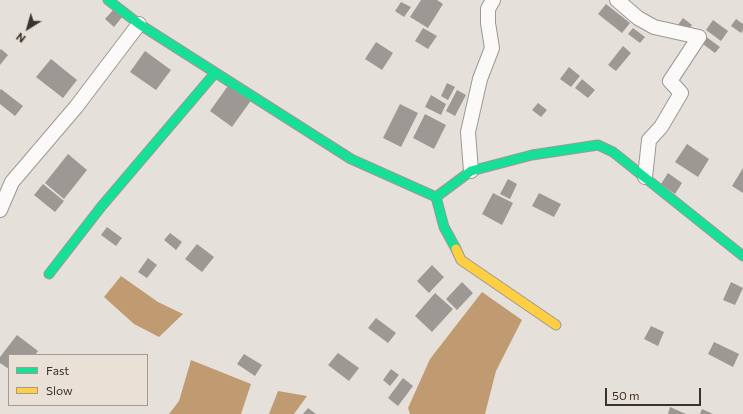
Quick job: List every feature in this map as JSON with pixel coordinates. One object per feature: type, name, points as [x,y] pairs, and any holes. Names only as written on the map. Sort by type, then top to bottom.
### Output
[{"type":"street","points":[[108,0],[139,24],[351,159],[436,197]]},
{"type":"street","points":[[471,170],[468,132],[480,79],[492,48],[488,23],[488,9],[493,0]]},
{"type":"street","points":[[617,0],[638,18],[654,27],[699,37],[670,81],[681,93],[661,127],[649,140],[645,177]]},
{"type":"street","points":[[0,210],[12,182],[76,107],[139,24]]},
{"type":"street","points":[[50,274],[101,207],[215,73]]},
{"type":"street","points":[[436,197],[471,170],[532,155],[598,145],[613,152],[743,256]]},
{"type":"street","points":[[436,197],[444,227],[461,260],[556,324]]},
{"type":"shaded area","points":[[121,276],[158,302],[183,314],[159,337],[134,324],[104,297]]},
{"type":"shaded area","points":[[482,292],[522,320],[496,371],[485,414],[410,414],[408,408],[430,359]]},
{"type":"shaded area","points":[[191,360],[251,384],[241,414],[169,414],[179,401]]},
{"type":"shaded area","points":[[278,391],[307,396],[294,414],[269,414]]},
{"type":"building","points":[[421,0],[437,0],[443,4],[428,28],[410,17]]},
{"type":"building","points":[[401,2],[411,7],[404,17],[395,11]]},
{"type":"building","points":[[606,4],[630,23],[622,33],[598,14]]},
{"type":"building","points":[[114,9],[123,16],[114,27],[105,19]]},
{"type":"building","points":[[683,18],[692,25],[687,31],[678,25]]},
{"type":"building","points":[[736,19],[743,24],[743,30],[741,33],[731,26]]},
{"type":"building","points":[[713,20],[728,31],[721,41],[706,30]]},
{"type":"building","points":[[423,28],[437,36],[428,49],[415,41]]},
{"type":"building","points":[[633,28],[645,37],[640,43],[628,34]]},
{"type":"building","points":[[705,36],[720,47],[715,53],[700,42]]},
{"type":"building","points":[[376,42],[393,53],[382,70],[365,59]]},
{"type":"building","points":[[623,46],[631,53],[616,71],[608,65]]},
{"type":"building","points":[[1,49],[8,55],[0,65],[0,50]]},
{"type":"building","points":[[145,51],[171,70],[156,90],[130,72]]},
{"type":"building","points":[[51,59],[77,80],[63,98],[36,77]]},
{"type":"building","points":[[569,67],[580,76],[571,87],[560,79]]},
{"type":"building","points":[[582,79],[595,90],[588,98],[575,88]]},
{"type":"building","points":[[230,83],[252,99],[232,127],[210,111]]},
{"type":"building","points":[[447,83],[455,87],[448,100],[441,96]]},
{"type":"building","points":[[1,89],[23,106],[15,116],[0,104]]},
{"type":"building","points":[[457,90],[466,95],[455,116],[446,111]]},
{"type":"building","points":[[431,95],[446,104],[441,115],[425,107]]},
{"type":"building","points":[[538,103],[547,110],[541,117],[532,110]]},
{"type":"building","points":[[400,104],[418,113],[401,147],[383,138]]},
{"type":"building","points":[[425,114],[446,125],[434,149],[413,138]]},
{"type":"building","points":[[687,144],[709,159],[698,177],[675,162]]},
{"type":"building","points":[[68,154],[87,170],[64,199],[45,183]]},
{"type":"building","points":[[743,168],[743,193],[732,186]]},
{"type":"building","points":[[668,173],[682,183],[675,194],[661,184]]},
{"type":"building","points":[[508,179],[517,184],[510,199],[500,194]]},
{"type":"building","points":[[43,184],[64,201],[55,212],[34,195]]},
{"type":"building","points":[[493,193],[513,203],[502,225],[482,214]]},
{"type":"building","points":[[539,193],[561,204],[554,217],[532,206]]},
{"type":"building","points":[[107,227],[122,238],[116,246],[101,235]]},
{"type":"building","points":[[170,233],[182,242],[176,250],[164,240]]},
{"type":"building","points":[[197,244],[214,257],[202,272],[185,259]]},
{"type":"building","points":[[148,258],[157,265],[147,278],[138,272]]},
{"type":"building","points":[[432,265],[444,277],[429,293],[417,281]]},
{"type":"building","points":[[462,282],[473,293],[457,310],[446,299]]},
{"type":"building","points":[[731,282],[743,288],[735,305],[723,300]]},
{"type":"building","points":[[435,293],[453,309],[432,332],[415,316]]},
{"type":"building","points":[[376,318],[396,333],[388,343],[368,328]]},
{"type":"building","points":[[651,326],[664,332],[658,346],[644,339]]},
{"type":"building","points":[[17,335],[38,351],[36,354],[8,354],[8,368],[0,363],[0,357]]},
{"type":"building","points":[[714,342],[739,354],[733,367],[708,354]]},
{"type":"building","points":[[338,353],[359,368],[349,381],[328,365]]},
{"type":"building","points":[[244,354],[262,365],[255,376],[237,364]]},
{"type":"building","points":[[391,369],[399,375],[390,386],[383,380]]},
{"type":"building","points":[[403,378],[413,386],[398,406],[388,398]]},
{"type":"building","points":[[670,407],[686,414],[668,414]]},
{"type":"building","points":[[308,408],[316,414],[303,414]]},
{"type":"building","points":[[702,409],[713,414],[700,414]]},
{"type":"traffic: fast","points":[[108,0],[139,24],[351,159],[436,197],[444,227],[456,249]]},
{"type":"traffic: fast","points":[[49,274],[101,207],[215,73]]},
{"type":"traffic: fast","points":[[436,197],[471,171],[532,155],[598,145],[613,152],[743,256]]},
{"type":"traffic: slow","points":[[456,249],[461,260],[556,325]]}]
